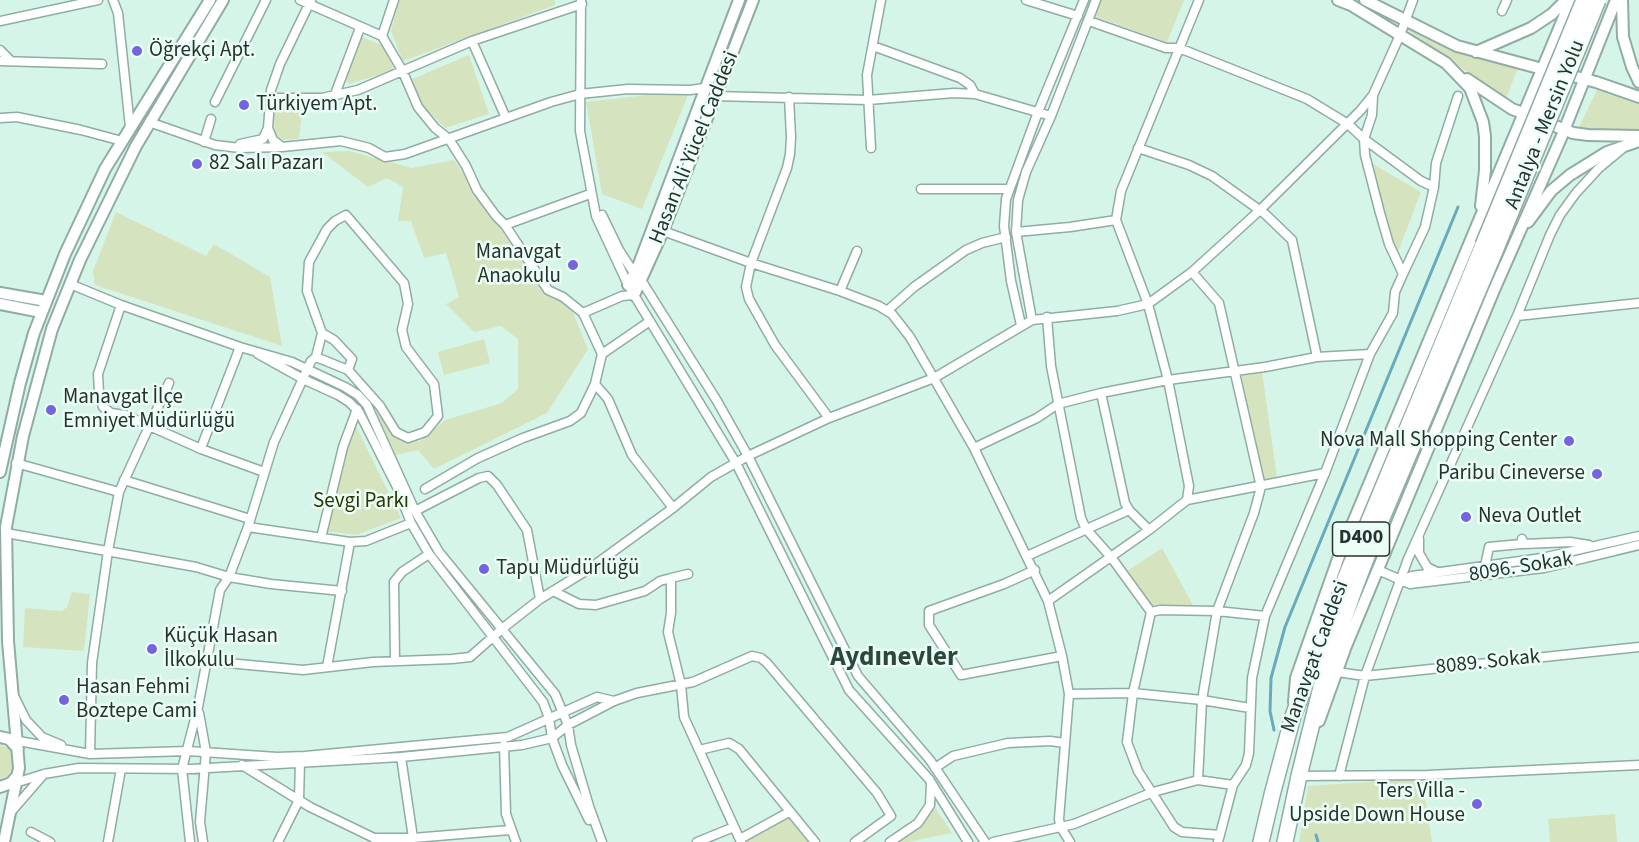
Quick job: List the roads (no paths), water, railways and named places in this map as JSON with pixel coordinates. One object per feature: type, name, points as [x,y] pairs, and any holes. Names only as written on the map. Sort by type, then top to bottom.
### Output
[{"type":"highway","name":"Antalya - Mersin Yolu","points":[[1489,248],[1584,0]]},
{"type":"highway","name":"Antalya - Mersin Yolu","points":[[1489,248],[1598,0]]},
{"type":"highway","name":"Manavgat Caddesi","points":[[1262,842],[1293,716],[1349,569],[1489,248]]},
{"type":"highway","name":"Manavgat Caddesi","points":[[1285,842],[1323,679],[1359,577],[1489,248]]},
{"type":"main road","points":[[0,472],[20,383],[41,312],[64,254],[130,127],[210,0]]},
{"type":"main road","points":[[4,842],[10,812],[14,695],[8,641],[6,532],[16,463],[52,329],[70,284],[111,195],[149,122],[224,0]]},
{"type":"main road","name":"Hasan Ali Yücel Caddesi","points":[[638,277],[739,0]]},
{"type":"main road","name":"Hasan Ali Yücel Caddesi","points":[[631,290],[663,231],[753,0]]},
{"type":"main road","points":[[1338,0],[1352,5],[1446,63],[1470,88],[1483,122],[1486,150],[1479,221]]},
{"type":"main road","points":[[1365,0],[1457,46],[1585,79],[1639,97]]},
{"type":"main road","points":[[1476,52],[1531,28],[1552,14],[1566,0]]},
{"type":"main road","points":[[1293,716],[1296,678],[1339,556],[1571,0]]},
{"type":"main road","points":[[1306,746],[1319,720],[1378,570],[1517,236],[1564,130],[1616,0]]},
{"type":"main road","points":[[1622,0],[1623,37],[1639,82]]},
{"type":"main road","points":[[1458,75],[1512,109],[1564,130],[1588,135],[1639,136]]},
{"type":"main road","points":[[1517,236],[1551,191],[1570,175],[1606,153],[1634,143]]},
{"type":"main road","points":[[0,293],[46,301]]},
{"type":"main road","points":[[0,304],[41,312]]},
{"type":"street","points":[[0,21],[98,0]]},
{"type":"street","points":[[113,0],[118,13],[130,127]]},
{"type":"street","points":[[215,102],[266,0]]},
{"type":"street","points":[[382,36],[394,0]]},
{"type":"street","points":[[870,148],[867,75],[881,0]]},
{"type":"street","points":[[1026,0],[1078,16]]},
{"type":"street","points":[[1021,326],[1011,281],[1004,217],[1009,189],[1084,0]]},
{"type":"street","points":[[1032,320],[1016,232],[1018,200],[1096,0]]},
{"type":"street","points":[[1187,500],[1189,486],[1168,380],[1148,304],[1116,220],[1121,191],[1198,0]]},
{"type":"street","points":[[206,661],[282,670],[303,670],[395,661],[470,657],[502,628],[540,599],[589,568],[673,508],[711,477],[748,456],[829,418],[934,378],[1032,320],[1117,311],[1148,304],[1192,272],[1260,210],[1348,124],[1373,95],[1413,0]]},
{"type":"street","points":[[1502,11],[1507,0]]},
{"type":"street","points":[[231,147],[263,138],[268,128],[271,98],[280,64],[306,2],[382,36],[402,70],[418,107],[435,128],[449,139],[466,166],[477,190],[505,225],[548,290],[563,297],[583,313],[602,354],[596,384],[581,413],[570,421],[478,458],[425,489]]},
{"type":"street","points":[[271,98],[334,97],[358,90],[472,41],[581,2],[580,131],[596,216],[631,290],[736,463],[849,690],[931,783],[968,842]]},
{"type":"street","points":[[1089,21],[1166,48],[1179,48],[1297,95],[1348,124],[1364,139],[1421,181],[1434,187]]},
{"type":"street","points":[[334,97],[360,28]]},
{"type":"street","points":[[472,41],[506,118]]},
{"type":"street","points":[[873,46],[960,78],[970,85],[975,94]]},
{"type":"street","points":[[0,50],[11,62]]},
{"type":"street","points":[[0,62],[102,64]]},
{"type":"street","points":[[149,122],[204,142],[231,147],[282,147],[341,141],[369,148],[386,157],[405,154],[580,94],[628,89],[690,90],[705,88]]},
{"type":"street","points":[[716,96],[868,100],[929,94],[975,94],[1051,116]]},
{"type":"street","points":[[1373,95],[1372,115],[1364,139],[1367,165],[1389,243],[1403,274]]},
{"type":"street","points":[[1047,317],[1051,366],[1081,518],[1086,529],[1111,557],[1151,612],[1133,693],[1127,742],[1138,771],[1177,830],[1219,839],[1233,785],[1246,765],[1249,753],[1250,708],[1257,647],[1265,616],[1370,354],[1393,313],[1395,292],[1425,227],[1434,187],[1436,163],[1458,96]]},
{"type":"street","points":[[789,97],[792,137],[787,168],[750,263],[746,287],[749,299],[775,345],[829,418]]},
{"type":"street","points":[[0,118],[17,117],[122,141]]},
{"type":"street","points":[[204,142],[211,119]]},
{"type":"street","points":[[268,128],[273,140],[282,147]]},
{"type":"street","points":[[1339,776],[1365,676],[1401,580],[1517,316],[1550,235],[1576,193],[1599,168],[1634,143]]},
{"type":"street","points":[[1138,148],[1212,176],[1260,210],[1292,240],[1317,357]]},
{"type":"street","points":[[921,189],[1009,189]]},
{"type":"street","points":[[591,194],[619,250],[717,401],[748,456],[858,676],[935,768],[985,842]]},
{"type":"street","points":[[505,225],[591,194]]},
{"type":"street","points":[[190,842],[182,769],[198,707],[220,590],[229,577],[249,523],[274,442],[307,369],[316,357],[322,333],[307,291],[309,262],[327,229],[346,215],[404,283],[408,304],[402,330],[406,347],[434,384],[438,416],[425,432],[408,438],[396,432],[380,406],[348,370],[316,357]]},
{"type":"street","points":[[1016,232],[1116,220]]},
{"type":"street","points":[[663,231],[879,306],[892,314],[910,337],[974,448],[1048,601],[1069,694],[1059,806],[1060,826],[1070,842]]},
{"type":"street","points":[[887,311],[914,287],[966,250],[1006,237]]},
{"type":"street","points":[[840,291],[857,251]]},
{"type":"street","points":[[1192,272],[1220,303],[1261,487],[1254,513],[1217,611],[1202,700],[1198,780]]},
{"type":"street","points":[[70,284],[121,305],[240,347],[292,362],[358,395],[367,405],[416,511],[439,552],[555,694],[568,725],[571,745],[601,842]]},
{"type":"street","points":[[583,313],[631,290]]},
{"type":"street","points":[[1517,316],[1639,303]]},
{"type":"street","points":[[121,305],[98,374],[99,393],[103,407],[111,413],[125,415],[149,427],[264,472]]},
{"type":"street","points":[[602,354],[650,321]]},
{"type":"street","points":[[322,333],[334,340],[352,359],[348,370]]},
{"type":"street","points":[[201,448],[240,347]]},
{"type":"street","points":[[255,352],[303,379],[338,395],[357,409],[364,418],[398,487],[411,523],[429,554],[543,702],[562,765],[601,842]]},
{"type":"street","points":[[974,448],[1037,418],[1058,404],[1101,393],[1168,380],[1317,357],[1370,354]]},
{"type":"street","points":[[90,754],[92,663],[119,492],[169,383]]},
{"type":"street","points":[[596,384],[608,399],[632,455],[673,508]]},
{"type":"street","points":[[1101,393],[1125,503],[1149,530]]},
{"type":"street","points":[[321,538],[343,447],[357,409]]},
{"type":"street","points":[[16,463],[119,492]]},
{"type":"street","points":[[1048,601],[1149,530],[1187,500],[1324,473]]},
{"type":"street","points":[[416,511],[479,478],[488,476],[497,485],[527,530],[540,599]]},
{"type":"street","points":[[124,480],[249,523],[321,538],[350,542],[366,541],[411,523]]},
{"type":"street","points":[[1027,555],[1129,510]]},
{"type":"street","points":[[6,532],[196,567],[229,577],[299,589],[342,591]]},
{"type":"street","name":"8096. Sokak","points":[[1401,580],[1412,576],[1542,558],[1639,536]]},
{"type":"street","name":"8096. Sokak","points":[[1419,537],[1419,553],[1427,567],[1438,572]]},
{"type":"street","points":[[1485,566],[1490,547],[1521,544],[1522,539],[1524,544],[1570,542],[1595,546]]},
{"type":"street","points":[[327,667],[350,542]]},
{"type":"street","name":"8096. Sokak","points":[[1378,570],[1410,584],[1544,568],[1639,545]]},
{"type":"street","points":[[395,661],[394,582],[402,572],[429,554]]},
{"type":"street","points":[[1035,570],[1004,585],[929,611],[929,625],[961,675],[1062,656]]},
{"type":"street","points":[[554,591],[579,604],[596,605],[645,591],[660,581],[688,574]]},
{"type":"street","points":[[671,578],[671,613],[668,632],[681,685],[684,717],[741,841],[789,812]]},
{"type":"street","points":[[1151,612],[1160,610],[1217,611],[1265,616]]},
{"type":"street","name":"8089. Sokak","points":[[1337,672],[1365,676],[1639,647]]},
{"type":"street","points":[[10,782],[79,768],[206,768],[401,757],[522,745],[552,738],[568,725],[614,701],[637,693],[693,682],[752,656],[761,658],[767,663],[877,793],[891,816],[855,842]]},
{"type":"street","points":[[1069,694],[1133,693],[1202,700],[1250,708]]},
{"type":"street","points":[[14,695],[26,720],[42,737],[75,752]]},
{"type":"street","points":[[11,741],[90,754],[206,752],[305,756],[508,737],[597,697],[614,701]]},
{"type":"street","points":[[198,707],[206,752],[200,822],[203,842]]},
{"type":"street","points":[[935,768],[953,756],[1008,744],[1050,741],[1065,743]]},
{"type":"street","points":[[699,750],[729,743],[739,748],[815,842]]},
{"type":"street","points":[[504,745],[505,803],[510,830],[516,842]]},
{"type":"street","points":[[401,757],[413,838]]},
{"type":"street","points":[[278,842],[299,801],[300,762]]},
{"type":"street","points":[[241,765],[299,801],[375,840],[510,830]]},
{"type":"street","points":[[1299,776],[1518,772],[1639,765]]},
{"type":"street","points":[[108,842],[121,769]]},
{"type":"street","points":[[10,812],[44,774]]},
{"type":"street","points":[[993,842],[1089,820],[1153,792],[1198,780],[1233,785]]},
{"type":"street","points":[[890,842],[918,823],[930,805],[931,783]]},
{"type":"street","points":[[697,842],[734,827]]},
{"type":"street","points":[[30,832],[50,842]]},
{"type":"waterway","points":[[1274,730],[1270,711],[1271,678],[1285,627],[1458,207]]},
{"type":"waterway","points":[[1316,835],[1318,842]]},
{"type":"place","name":"Öğrekçi Apt.","points":[[137,51]]},
{"type":"place","name":"Türkiyem Apt.","points":[[244,105]]},
{"type":"place","name":"82 Salı Pazarı","points":[[197,164]]},
{"type":"place","name":"Manavgat Anaokulu","points":[[573,265]]},
{"type":"place","name":"Manavgat İlçe Emniyet Müdürlüğü","points":[[51,410]]},
{"type":"place","name":"Nova Mall Shopping Center","points":[[1569,441]]},
{"type":"place","name":"Paribu Cineverse","points":[[1597,474]]},
{"type":"place","name":"Neva Outlet","points":[[1466,517]]},
{"type":"place","name":"Tapu Müdürlüğü","points":[[484,569]]},
{"type":"place","name":"Küçük Hasan İlkokulu","points":[[152,649]]},
{"type":"place","name":"Hasan Fehmi Boztepe Cami","points":[[64,700]]},
{"type":"place","name":"Ters Villa - Upside Down House","points":[[1477,804]]},
{"type":"district","name":"Aydınevler","points":[[894,659]]},
{"type":"park label","name":"Sevgi Parkı","points":[[361,502]]}]
